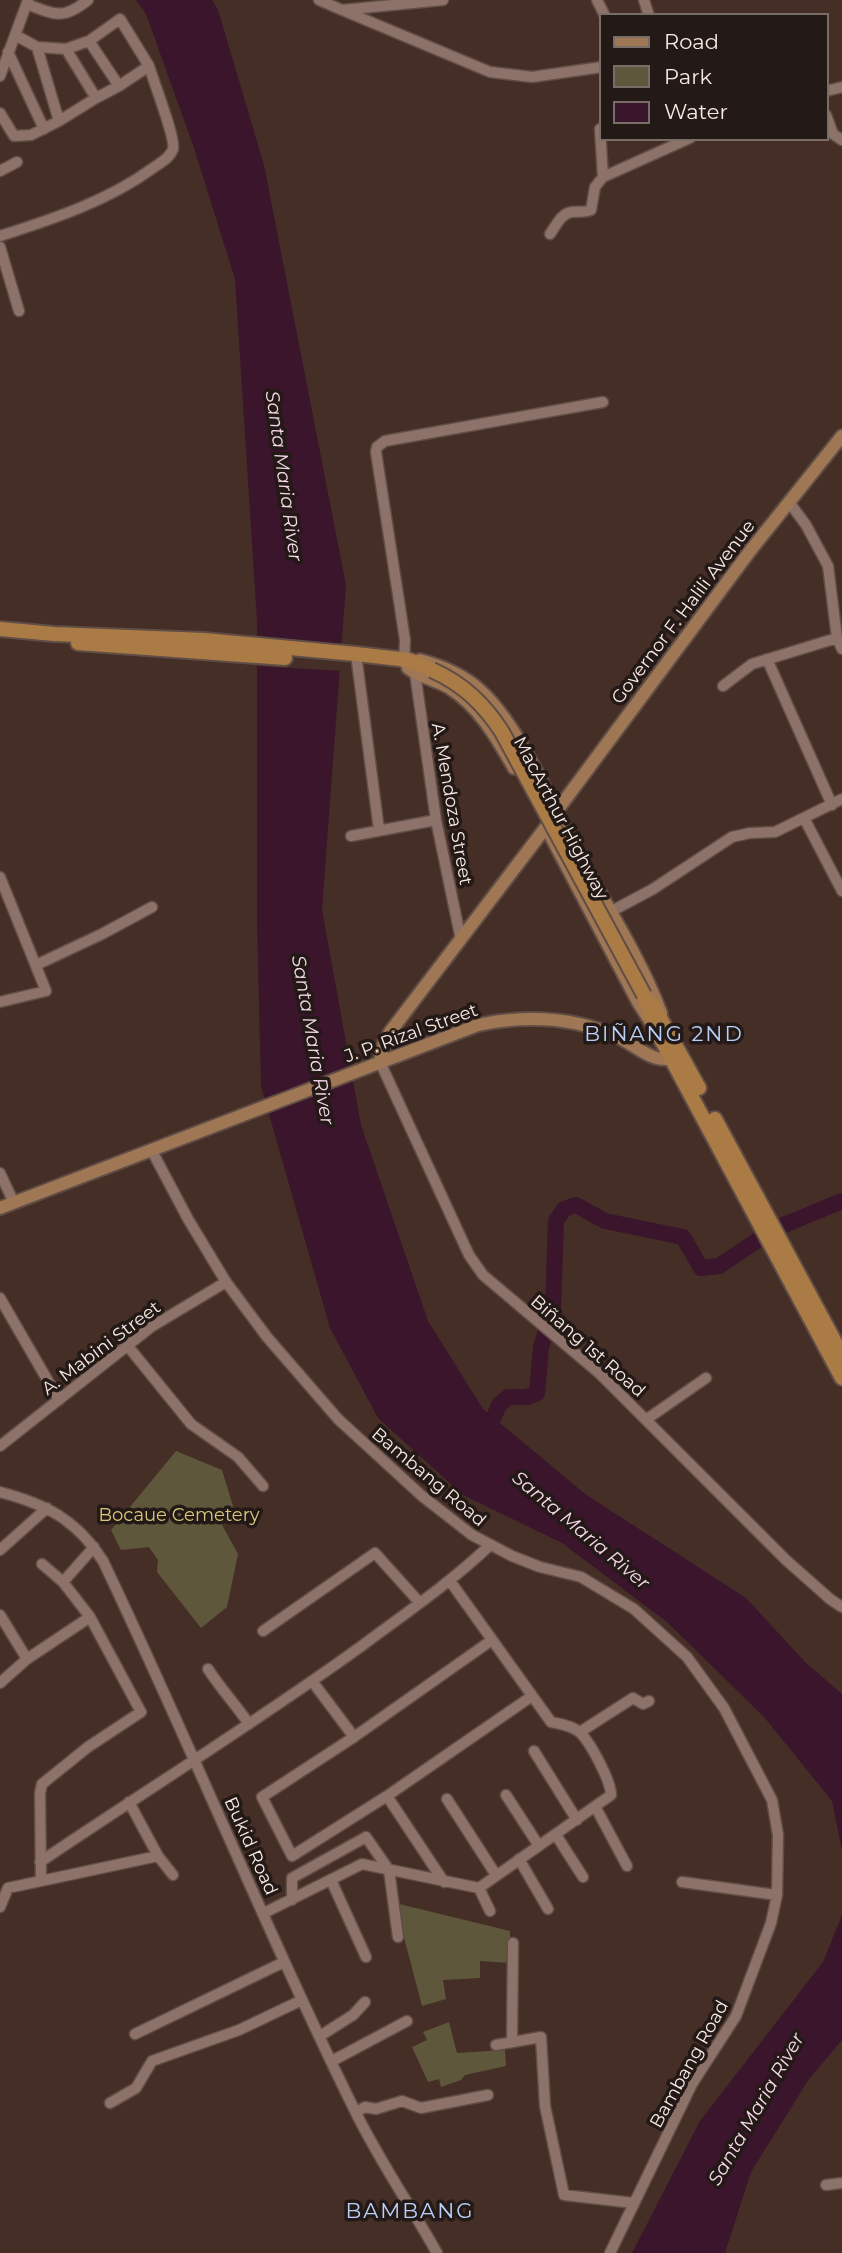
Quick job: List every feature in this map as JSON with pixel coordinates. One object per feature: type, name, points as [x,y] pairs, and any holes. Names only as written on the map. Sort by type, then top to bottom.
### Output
[{"type":"highway","name":"MacArthur Highway","points":[[0,629],[354,658],[413,666]]},
{"type":"highway","name":"MacArthur Highway","points":[[0,637],[247,650]]},
{"type":"highway","points":[[413,666],[448,678],[473,696],[502,732],[660,1026]]},
{"type":"highway","name":"MacArthur Highway","points":[[660,1026],[841,1373]]},
{"type":"highway","name":"MacArthur Highway","points":[[676,1056],[842,1355]]},
{"type":"main road","name":"Governor F. Halili Avenue","points":[[556,812],[789,502],[842,436]]},
{"type":"main road","name":"MacArthur Highway","points":[[419,659],[437,664],[466,679],[481,691],[506,720],[653,993],[660,1026],[638,1002],[500,744],[482,717],[453,691],[413,666],[419,659]]},
{"type":"main road","points":[[380,1062],[384,1043],[390,1032],[546,827]]},
{"type":"main road","name":"J. P. Rizal Street","points":[[0,1208],[359,1069],[470,1028],[500,1020],[524,1018],[587,1026],[619,1038],[653,1057],[676,1056]]},
{"type":"street","points":[[0,76],[28,2],[63,15],[88,0]]},
{"type":"street","points":[[319,0],[490,72],[533,77],[600,66]]},
{"type":"street","points":[[342,10],[443,0]]},
{"type":"street","points":[[0,236],[92,203],[139,178],[169,156],[174,141],[149,66],[120,19],[89,41],[66,49],[37,47],[15,35]]},
{"type":"street","points":[[89,41],[119,86]]},
{"type":"street","points":[[37,47],[59,121]]},
{"type":"street","points":[[66,49],[96,97]]},
{"type":"street","points":[[8,52],[44,129]]},
{"type":"street","points":[[0,113],[14,136],[31,135],[119,86],[149,66]]},
{"type":"street","points":[[828,120],[833,134],[842,140]]},
{"type":"street","points":[[601,140],[603,177]]},
{"type":"street","points":[[550,234],[563,216],[570,212],[591,210],[595,187],[603,177],[667,143]]},
{"type":"street","points":[[0,171],[17,162]]},
{"type":"street","points":[[0,247],[19,311]]},
{"type":"street","name":"A. Mendoza Street","points":[[461,940],[436,820],[377,447],[385,441],[603,402]]},
{"type":"street","points":[[789,502],[806,525],[828,566],[837,638],[842,649]]},
{"type":"street","points":[[723,686],[752,664],[837,638]]},
{"type":"street","points":[[354,658],[379,830]]},
{"type":"street","points":[[610,912],[653,889],[732,837],[775,832],[837,802],[767,659]]},
{"type":"street","points":[[804,818],[842,891]]},
{"type":"street","points":[[351,836],[436,820]]},
{"type":"street","points":[[0,877],[46,990],[0,1002]]},
{"type":"street","points":[[36,965],[152,907]]},
{"type":"street","name":"Biñang 1st Road","points":[[380,1062],[476,1266],[599,1373],[786,1560],[830,1599],[842,1606]]},
{"type":"street","name":"Bambang Road","points":[[152,1151],[188,1219],[226,1282],[267,1336],[338,1419],[422,1496],[489,1546],[540,1567],[567,1572],[595,1585],[634,1609],[687,1657],[724,1708],[772,1800],[778,1835],[777,1895],[771,1923],[736,2016],[692,2084],[610,2253]]},
{"type":"street","points":[[0,1173],[14,1203]]},
{"type":"street","name":"A. Mabini Street","points":[[1,1442],[151,1327],[226,1282]]},
{"type":"street","points":[[0,1298],[59,1399]]},
{"type":"street","points":[[127,1345],[191,1424],[238,1457],[263,1486]]},
{"type":"street","points":[[647,1419],[706,1378]]},
{"type":"street","name":"Bukid Road","points":[[0,1492],[47,1508],[72,1523],[94,1547],[200,1758],[271,1910],[284,1962],[302,2000],[325,2033],[334,2060],[437,2253]]},
{"type":"street","points":[[0,1550],[47,1508]]},
{"type":"street","points":[[40,1862],[312,1681],[450,1581],[489,1546]]},
{"type":"street","points":[[63,1582],[94,1547]]},
{"type":"street","points":[[262,1631],[375,1553],[420,1603]]},
{"type":"street","points":[[41,1881],[42,1784],[141,1712],[90,1618],[63,1582],[42,1564]]},
{"type":"street","points":[[271,1910],[362,1864],[480,1888],[609,1799],[611,1790],[606,1776],[580,1732],[551,1722],[450,1581]]},
{"type":"street","points":[[0,1615],[27,1659]]},
{"type":"street","points":[[0,1683],[27,1659],[90,1618]]},
{"type":"street","points":[[492,1640],[354,1737],[261,1797],[292,1856],[387,1796],[533,1696]]},
{"type":"street","points":[[208,1669],[249,1724]]},
{"type":"street","points":[[312,1681],[354,1737]]},
{"type":"street","points":[[580,1732],[633,1698],[642,1703],[649,1701]]},
{"type":"street","points":[[534,1751],[578,1820]]},
{"type":"street","points":[[506,1795],[539,1846]]},
{"type":"street","points":[[387,1796],[444,1882]]},
{"type":"street","points":[[447,1799],[496,1875]]},
{"type":"street","points":[[129,1802],[158,1856],[173,1875]]},
{"type":"street","points":[[596,1808],[627,1866]]},
{"type":"street","points":[[556,1835],[583,1877]]},
{"type":"street","points":[[292,1900],[292,1878],[366,1837],[389,1870],[398,1937]]},
{"type":"street","points":[[321,1839],[331,1856]]},
{"type":"street","points":[[0,1907],[8,1888],[158,1856]]},
{"type":"street","points":[[519,1859],[548,1909]]},
{"type":"street","points":[[331,1880],[366,1957]]},
{"type":"street","points":[[682,1882],[777,1895]]},
{"type":"street","points":[[480,1888],[490,1910]]},
{"type":"street","points":[[512,2041],[513,1943]]},
{"type":"street","points":[[135,2034],[284,1962]]},
{"type":"street","points":[[110,2103],[136,2088],[152,2061],[239,2030],[302,2000]]},
{"type":"street","points":[[325,2033],[353,2015],[365,2002]]},
{"type":"street","points":[[334,2060],[407,2021]]},
{"type":"street","points":[[496,2045],[541,2037],[545,2106],[564,2195],[634,2203]]},
{"type":"street","points":[[360,2110],[376,2109],[402,2101],[421,2108],[488,2095]]},
{"type":"street","points":[[827,2185],[842,2183]]},
{"type":"green space","name":"Bocaue Cemetery","points":[[176,1451],[222,1470],[233,1506],[222,1525],[238,1554],[227,1607],[201,1628],[157,1572],[158,1560],[149,1547],[121,1550],[111,1530]]},
{"type":"green space","points":[[395,1903],[510,1931],[510,1963],[480,1961],[480,1978],[443,1980],[446,1999],[422,2006]]},
{"type":"green space","points":[[449,2022],[457,2053],[505,2050],[506,2066],[465,2075],[461,2080],[441,2087],[439,2079],[428,2082],[412,2047],[427,2040],[423,2032]]},
{"type":"water","name":"Santa Maria River","points":[[136,0],[212,0],[218,10],[264,165],[346,585],[322,910],[361,1125],[428,1321],[483,1409],[585,1494],[746,1598],[805,1662],[842,1694],[842,1850],[832,1801],[765,1718],[667,1622],[562,1543],[463,1495],[378,1418],[330,1328],[261,1086],[257,923],[257,621],[235,279],[194,148],[146,14]]},
{"type":"water","name":"Santa Maria River","points":[[842,1915],[842,2040],[809,2079],[751,2172],[725,2253],[632,2253],[700,2121],[823,1962]]},
{"type":"pier","points":[[254,641],[345,646],[343,671],[254,666]]},
{"type":"waterway","points":[[784,1225],[842,1201]]},
{"type":"waterway","points":[[485,1438],[499,1405],[508,1397],[527,1397],[537,1393],[541,1347],[553,1309],[556,1221],[564,1209],[576,1205],[605,1221],[683,1237],[701,1268],[719,1266],[761,1238]]},
{"type":"district","name":"BIÑANG 2ND","points":[[664,1033]]},
{"type":"district","name":"BAMBANG","points":[[410,2210]]}]
